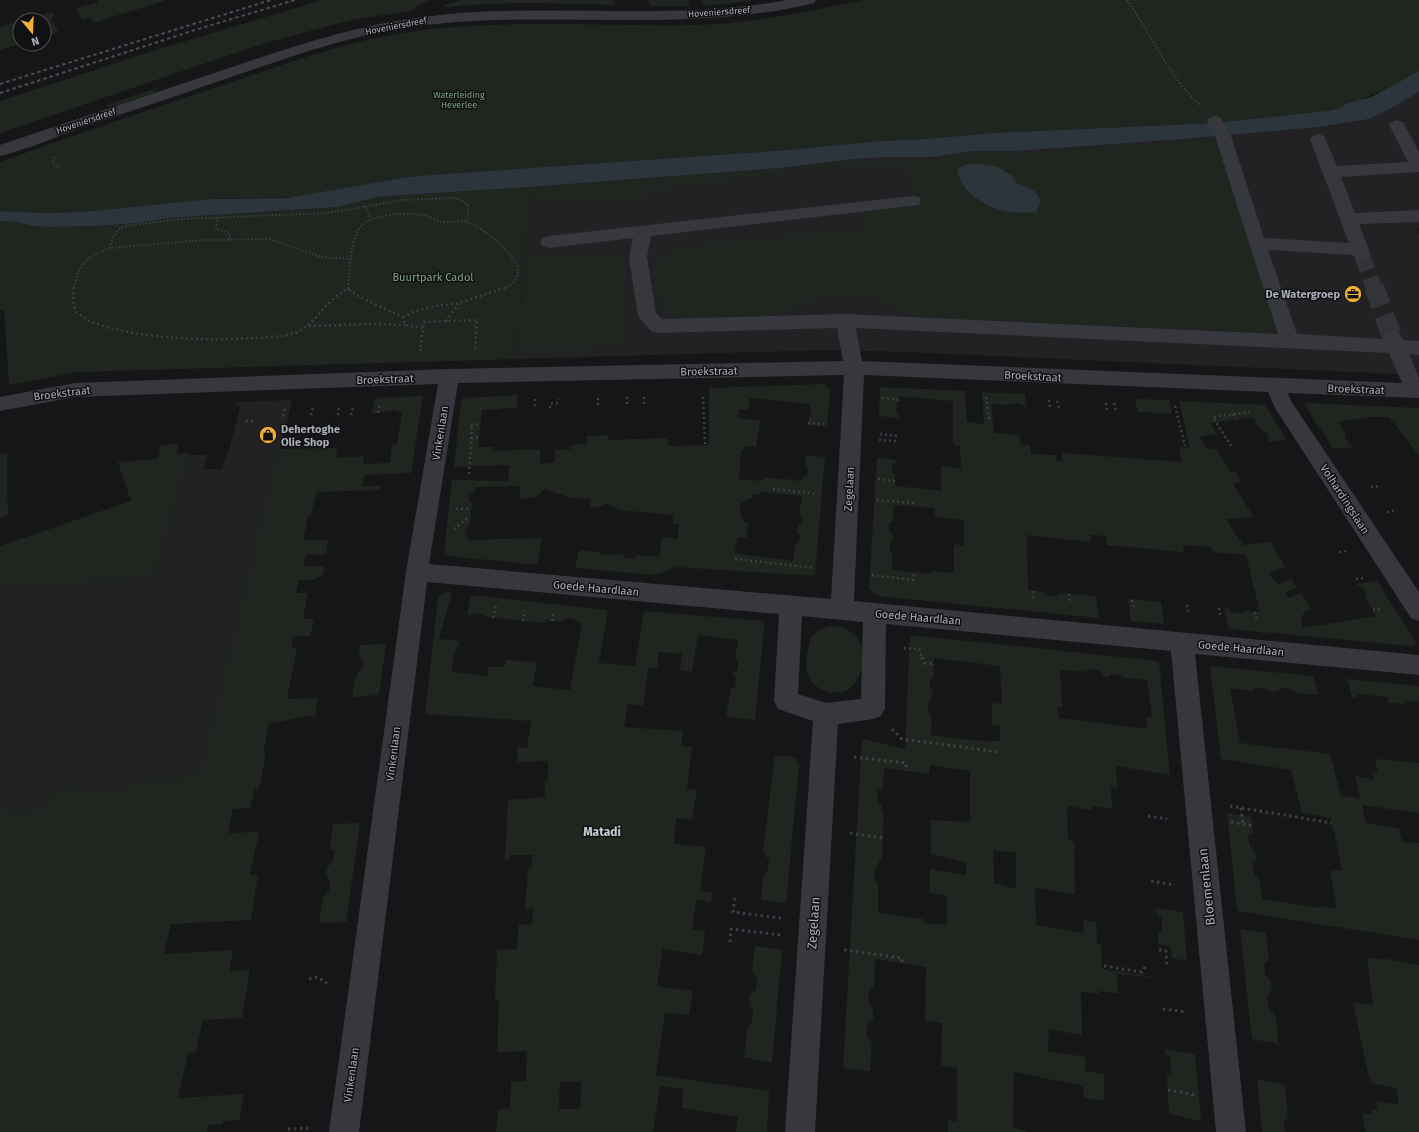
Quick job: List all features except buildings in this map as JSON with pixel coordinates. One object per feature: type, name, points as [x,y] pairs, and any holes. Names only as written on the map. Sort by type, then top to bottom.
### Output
[{"type":"street","name":"Hoveniersdreef","points":[[0,152],[274,58],[325,42],[388,27],[429,20],[528,14],[701,15],[751,10],[809,0]]},
{"type":"street","points":[[1330,172],[1419,167],[1397,125]]},
{"type":"street","points":[[1219,128],[1257,243],[1299,341]]},
{"type":"street","points":[[1257,243],[1361,252],[1318,139]]},
{"type":"street","points":[[549,242],[913,201]]},
{"type":"street","points":[[1348,219],[1419,216]]},
{"type":"street","points":[[643,232],[638,257],[647,316],[658,326],[845,321],[1299,341],[1394,341],[1419,348]]},
{"type":"street","name":"Zegelaan","points":[[842,611],[853,427],[854,368],[845,321]]},
{"type":"street","points":[[1394,341],[1417,391]]},
{"type":"street","name":"Broekstraat","points":[[0,404],[75,390],[454,376],[854,368],[1417,391]]},
{"type":"street","name":"Vinkenlaan","points":[[344,1132],[418,572],[454,376]]},
{"type":"street","name":"Volhardingslaan","points":[[1275,386],[1284,407],[1419,611]]},
{"type":"street","name":"Goede Haardlaan","points":[[418,572],[875,613],[1419,665]]},
{"type":"street","points":[[791,606],[786,700],[826,714],[873,708],[875,613]]},
{"type":"street","name":"Bloemenlaan","points":[[1182,642],[1231,1132]]},
{"type":"street","name":"Zegelaan","points":[[800,1132],[826,714]]},
{"type":"path","points":[[1127,0],[1148,32],[1173,76],[1182,88],[1207,111],[1219,128]]},
{"type":"path","points":[[110,248],[114,232],[118,228],[125,226],[181,218],[315,214],[403,200],[453,198],[462,200],[468,205],[466,221]]},
{"type":"path","points":[[364,206],[371,219]]},
{"type":"path","points":[[348,289],[355,234],[361,226],[371,219],[424,215],[444,222],[466,221],[480,229],[501,246],[518,266],[516,280],[510,286],[459,304],[435,306],[415,311],[403,317]]},
{"type":"path","points":[[218,218],[216,229],[230,233],[229,240]]},
{"type":"path","points":[[351,258],[339,259],[321,257],[270,239],[203,240],[110,248],[99,252],[82,264],[77,274],[74,288],[74,302],[76,312],[84,319],[95,325],[138,332],[202,339],[236,340],[288,335],[309,326],[376,324],[404,325],[423,328]]},
{"type":"path","points":[[309,326],[335,296],[348,289]]},
{"type":"path","points":[[348,289],[358,296],[403,317]]},
{"type":"path","points":[[446,321],[459,304]]},
{"type":"path","points":[[403,317],[404,325]]},
{"type":"path","points":[[426,378],[430,350],[420,350],[424,322],[477,320],[475,350],[462,350],[454,376]]},
{"type":"path","points":[[703,403],[705,444]]},
{"type":"path","points":[[378,413],[380,404]]},
{"type":"path","points":[[550,408],[550,404],[553,404]]},
{"type":"path","points":[[338,415],[339,406]]},
{"type":"path","points":[[351,415],[353,407]]},
{"type":"path","points":[[1231,446],[1213,417],[1284,407]]},
{"type":"path","points":[[1177,413],[1185,446]]},
{"type":"path","points":[[1233,414],[1236,419]]},
{"type":"path","points":[[246,421],[256,421]]},
{"type":"path","points":[[469,474],[472,424]]},
{"type":"path","points":[[1176,430],[1181,431]]},
{"type":"path","points":[[471,438],[479,437]]},
{"type":"path","points":[[773,489],[914,503],[914,506]]},
{"type":"path","points":[[453,509],[471,508]]},
{"type":"path","points":[[735,560],[913,580],[914,572]]},
{"type":"path","points":[[874,646],[919,649],[924,663],[934,664]]},
{"type":"path","points":[[873,708],[902,739],[998,752]]},
{"type":"path","points":[[862,758],[906,763],[906,771]]},
{"type":"path","points":[[1198,802],[1332,823]]},
{"type":"path","points":[[1241,808],[1243,825]]},
{"type":"path","points":[[735,898],[733,912],[812,936],[902,958],[902,963]]},
{"type":"path","points":[[730,942],[731,929],[812,936]]},
{"type":"path","points":[[1159,950],[1166,951],[1167,967]]},
{"type":"path","points":[[1104,966],[1142,972],[1147,964]]},
{"type":"shaded area","points":[[1419,71],[1419,92],[1390,109],[1369,119],[1320,127],[1184,139],[1016,151],[972,151],[933,157],[886,157],[855,159],[779,168],[377,197],[337,207],[169,218],[138,223],[97,226],[32,226],[15,222],[0,221],[0,211],[45,213],[83,212],[210,199],[287,198],[408,177],[430,175],[788,150],[879,141],[926,139],[992,133],[1213,123],[1326,111],[1339,108],[1348,103],[1371,97]]},
{"type":"shaded area","points":[[1419,92],[1419,228],[1416,228],[1419,234],[1419,375],[906,352],[829,350],[515,359],[530,187],[779,168],[855,159],[886,157],[933,157],[972,151],[1016,151],[1184,139],[1320,127],[1369,119]]},
{"type":"shaded area","points":[[968,164],[981,164],[998,167],[1012,176],[1016,183],[1034,191],[1041,200],[1036,212],[1027,213],[999,209],[974,197],[957,174],[959,168]]},
{"type":"shaded area","points":[[292,400],[204,768],[189,777],[127,782],[120,792],[59,787],[57,790],[53,790],[45,810],[0,811],[0,587],[153,578],[186,455],[207,455],[203,469],[222,469],[228,454],[240,407],[235,402]]},
{"type":"green space","points":[[97,0],[167,0],[93,23],[91,18],[82,20],[75,8],[98,2]]},
{"type":"green space","points":[[322,0],[431,0],[415,7],[414,10],[352,20],[262,44],[0,133],[0,101],[156,50]]},
{"type":"green space","points":[[461,0],[613,0],[615,5],[509,3],[445,7],[445,5]]},
{"type":"green space","points":[[648,0],[687,0],[690,6],[651,6]]},
{"type":"green space","points":[[702,0],[756,0],[728,4],[704,5]]},
{"type":"green space","name":"Waterleiding Heverlee","points":[[863,0],[1419,0],[1419,71],[1385,89],[1339,108],[1326,111],[1213,123],[992,133],[926,139],[879,141],[788,150],[430,175],[408,177],[298,197],[210,199],[83,212],[45,213],[0,211],[0,162],[289,62],[379,37],[438,28],[512,24],[716,24],[759,20]]},
{"type":"green space","points":[[52,20],[58,32],[52,34]]},
{"type":"green space","points":[[12,23],[12,46],[0,50],[0,27]]},
{"type":"green space","points":[[158,88],[154,93],[111,107],[104,106]]},
{"type":"green space","points":[[1215,139],[1276,315],[1268,332],[913,317],[884,301],[862,295],[850,294],[823,297],[801,304],[786,312],[769,315],[681,317],[669,313],[663,307],[652,268],[666,255],[684,247],[868,228],[864,208],[916,204],[906,163],[786,168],[787,174],[731,178],[731,180],[703,181],[702,184],[675,185],[674,187],[645,188],[645,200],[532,202],[532,188],[780,168],[855,160],[934,159],[974,153],[1016,154]]},
{"type":"green space","name":"Buurtpark Cadol","points":[[530,187],[515,359],[79,372],[9,385],[4,309],[0,310],[0,221],[15,222],[32,226],[97,226],[138,223],[169,218],[337,207],[377,197]]},
{"type":"green space","points":[[606,253],[623,260],[626,265],[626,346],[518,350],[527,255]]},
{"type":"green space","points":[[824,384],[830,389],[827,427],[808,425],[809,416],[811,415],[812,410],[810,404],[750,398],[748,410],[739,409],[738,418],[760,421],[756,447],[745,446],[745,450],[741,451],[739,479],[763,481],[764,477],[802,481],[803,477],[807,475],[808,469],[805,465],[806,455],[825,457],[815,576],[676,567],[655,575],[575,568],[579,550],[598,552],[601,555],[622,554],[625,558],[633,559],[638,555],[659,557],[662,537],[678,539],[679,524],[673,524],[673,515],[619,510],[608,503],[595,508],[590,507],[591,499],[571,498],[545,489],[536,497],[520,499],[520,486],[475,487],[474,492],[470,495],[469,501],[472,503],[470,524],[466,527],[465,533],[468,536],[468,540],[542,538],[537,565],[448,556],[444,554],[452,480],[508,481],[509,465],[454,467],[461,400],[464,398],[518,395],[516,409],[504,407],[500,409],[482,410],[478,447],[493,447],[493,451],[540,449],[540,464],[555,462],[555,450],[571,449],[571,445],[587,444],[587,436],[608,435],[608,440],[667,438],[668,446],[709,445],[709,388]],"holes":[[[761,492],[802,496],[799,516],[802,518],[803,522],[798,526],[797,532],[800,535],[799,541],[796,543],[793,561],[735,553],[737,538],[746,538],[748,523],[744,522],[740,508],[743,502],[752,498],[752,494],[760,495]]]},
{"type":"green space","points":[[880,387],[965,391],[967,422],[984,424],[982,392],[1025,394],[1026,407],[1020,404],[1012,403],[1008,405],[991,404],[994,433],[1019,435],[1021,445],[1030,445],[1031,454],[1056,455],[1057,461],[1063,461],[1062,453],[1182,462],[1179,447],[1190,448],[1179,401],[1265,405],[1286,439],[1269,442],[1267,440],[1269,437],[1261,430],[1253,417],[1210,423],[1217,434],[1200,437],[1206,448],[1217,450],[1231,473],[1236,472],[1242,482],[1233,484],[1254,517],[1226,519],[1243,545],[1271,542],[1285,567],[1268,573],[1278,584],[1291,579],[1297,588],[1285,593],[1289,598],[1301,593],[1311,609],[1305,612],[1302,616],[1303,628],[1376,616],[1365,598],[1367,595],[1363,589],[1356,584],[1377,581],[1416,642],[1414,645],[1410,646],[1229,629],[1224,608],[1230,609],[1231,612],[1244,614],[1244,611],[1260,612],[1246,555],[1213,552],[1212,547],[1183,545],[1184,552],[1107,545],[1106,536],[1090,535],[1090,542],[1027,535],[1028,590],[1044,592],[1045,595],[1058,596],[1058,593],[1096,596],[1099,618],[878,596],[869,589],[877,457],[896,460],[896,462],[892,465],[892,471],[895,475],[895,486],[941,491],[941,466],[961,469],[960,446],[953,443],[953,401],[899,396],[895,412],[898,415],[898,418],[879,416]],"holes":[[[894,505],[935,508],[935,517],[964,520],[964,546],[954,544],[954,573],[931,571],[931,574],[892,570],[892,553],[889,549],[890,543],[893,540],[893,535],[889,531],[889,523],[893,521]]]},
{"type":"green space","points":[[423,396],[411,473],[364,475],[362,486],[382,486],[381,490],[317,492],[311,515],[308,516],[303,540],[328,540],[326,554],[306,555],[303,566],[325,566],[323,574],[315,580],[299,580],[296,593],[308,593],[303,619],[314,619],[310,636],[293,637],[291,648],[297,648],[287,699],[318,698],[315,716],[269,723],[263,753],[266,753],[259,789],[254,790],[250,808],[233,809],[228,833],[259,832],[250,875],[258,875],[251,920],[171,924],[164,954],[233,950],[229,971],[250,970],[242,1018],[203,1020],[196,1052],[188,1053],[178,1098],[244,1094],[239,1120],[223,1121],[223,1124],[208,1125],[207,1132],[0,1132],[0,811],[45,810],[53,790],[57,790],[58,787],[120,792],[127,782],[189,777],[203,768],[280,449],[337,448],[336,458],[364,456],[363,464],[390,463],[392,445],[397,444],[402,413],[396,410],[372,414],[375,398]]},
{"type":"green space","points":[[1135,399],[1169,400],[1172,414],[1138,412]]},
{"type":"green space","points":[[1307,403],[1419,408],[1419,456],[1389,417],[1372,417],[1338,422],[1346,435],[1345,438],[1349,444],[1354,447],[1334,449],[1305,406]]},
{"type":"green space","points":[[179,444],[176,454],[187,453],[153,578],[0,587],[0,546],[131,501],[118,462],[158,459],[161,445]]},
{"type":"green space","points":[[7,453],[7,495],[9,515],[0,518],[0,455]]},
{"type":"green space","points":[[445,592],[452,593],[439,639],[459,641],[453,660],[452,672],[487,676],[489,667],[504,667],[506,660],[537,662],[533,686],[570,690],[582,624],[578,623],[574,619],[566,618],[560,622],[546,620],[545,623],[486,617],[484,614],[476,613],[467,615],[471,595],[608,610],[599,663],[635,666],[644,611],[763,621],[764,630],[755,720],[726,717],[731,688],[735,688],[736,677],[733,676],[734,672],[738,670],[738,662],[735,659],[738,640],[698,635],[692,672],[680,670],[682,654],[659,652],[657,668],[648,668],[643,706],[628,704],[624,727],[683,731],[681,746],[692,747],[687,788],[697,790],[692,820],[676,818],[674,844],[706,847],[700,891],[712,893],[711,902],[696,900],[692,929],[705,931],[702,955],[663,949],[657,986],[693,991],[689,1015],[665,1013],[656,1075],[769,1091],[767,1132],[736,1132],[738,1117],[682,1108],[683,1089],[660,1086],[653,1132],[496,1132],[498,1110],[510,1108],[511,1082],[526,1081],[527,1051],[497,1052],[499,999],[495,1000],[497,950],[517,949],[519,925],[532,924],[533,908],[525,909],[528,868],[531,868],[533,855],[510,855],[509,860],[505,860],[508,800],[545,797],[545,782],[548,781],[548,761],[518,762],[517,747],[527,748],[531,721],[425,714],[438,597]],"holes":[[[560,1082],[581,1082],[580,1109],[559,1109]]]},
{"type":"green space","points":[[1128,599],[1161,602],[1164,624],[1131,621]]},
{"type":"green space","points":[[834,626],[846,629],[856,636],[861,648],[862,656],[860,672],[854,685],[843,692],[837,693],[824,690],[813,683],[809,678],[806,668],[811,638],[821,629]]},
{"type":"green space","points":[[910,635],[1159,661],[1170,775],[1116,766],[1117,788],[1111,787],[1112,809],[1092,806],[1092,810],[1067,806],[1068,840],[1074,842],[1075,894],[1035,888],[1036,925],[1084,933],[1083,920],[1096,922],[1097,944],[1101,945],[1102,969],[1161,978],[1117,974],[1118,994],[1099,991],[1098,994],[1081,991],[1082,1035],[1049,1029],[1048,1051],[1085,1057],[1085,1071],[1104,1074],[1104,1101],[1084,1098],[1083,1086],[1014,1072],[1013,1128],[1029,1132],[948,1132],[948,1120],[957,1122],[957,1068],[941,1066],[942,1023],[925,1020],[926,967],[875,959],[874,986],[869,991],[868,1002],[873,1009],[873,1019],[868,1023],[866,1035],[872,1042],[870,1071],[843,1068],[862,739],[905,749]],"holes":[[[934,658],[1000,666],[1002,704],[992,703],[992,725],[1000,726],[1000,741],[977,741],[931,735],[932,716],[928,712],[928,703],[932,699],[933,691],[930,688],[930,680],[933,678]],[[1089,669],[1099,670],[1104,676],[1108,677],[1112,674],[1120,675],[1124,678],[1147,680],[1152,717],[1146,717],[1148,729],[1059,718],[1057,707],[1062,707],[1060,670],[1085,672]],[[930,765],[970,771],[970,822],[931,820],[931,854],[966,863],[966,875],[930,869],[929,892],[947,896],[947,925],[924,923],[923,919],[878,913],[878,884],[874,879],[875,868],[879,864],[879,861],[882,860],[884,811],[881,810],[882,806],[877,800],[878,791],[883,787],[884,768],[929,774]],[[993,850],[1016,853],[1016,889],[994,883]]]},
{"type":"green space","points":[[386,644],[379,695],[352,697],[356,677],[362,668],[363,661],[359,657],[360,645]]},
{"type":"green space","points":[[1210,666],[1313,676],[1318,695],[1296,693],[1291,689],[1281,688],[1276,692],[1256,687],[1253,691],[1230,688],[1240,743],[1330,754],[1341,796],[1360,798],[1355,776],[1374,780],[1372,772],[1378,773],[1375,759],[1419,763],[1419,813],[1362,805],[1366,823],[1399,829],[1402,842],[1419,843],[1419,940],[1237,911],[1227,813],[1251,817],[1253,833],[1248,836],[1250,846],[1255,852],[1257,861],[1252,861],[1254,875],[1259,877],[1262,899],[1320,908],[1321,906],[1337,909],[1330,870],[1342,871],[1331,818],[1302,813],[1291,770],[1221,759]]},
{"type":"green space","points":[[1347,679],[1419,686],[1419,702],[1404,701],[1405,704],[1388,703],[1387,697],[1357,694],[1357,698],[1352,697]]},
{"type":"green space","points":[[775,755],[795,757],[799,765],[786,903],[761,900],[763,876],[768,871],[769,861],[763,851]]},
{"type":"green space","points":[[360,823],[346,922],[319,923],[323,897],[329,891],[330,881],[326,876],[327,867],[332,863],[335,852],[330,848],[333,824]]},
{"type":"green space","points":[[1155,908],[1183,912],[1187,961],[1172,958],[1170,946],[1158,944],[1158,934],[1162,930],[1162,919],[1156,913]]},
{"type":"green space","points":[[1240,929],[1266,933],[1269,960],[1264,964],[1265,975],[1271,981],[1272,991],[1267,996],[1269,1008],[1275,1015],[1279,1044],[1252,1039]]},
{"type":"green space","points":[[755,946],[782,950],[772,1063],[744,1057],[747,1028],[752,1023],[753,1011],[749,1004],[750,994],[756,990],[757,978],[752,972]]},
{"type":"green space","points":[[1367,958],[1386,959],[1419,965],[1419,1132],[1366,1132],[1362,1113],[1372,1115],[1371,1109],[1377,1110],[1376,1101],[1399,1105],[1396,1088],[1372,1083],[1371,1078],[1369,1078],[1353,1002],[1373,1005]]},
{"type":"green space","points":[[1166,1049],[1195,1054],[1201,1121],[1169,1114],[1167,1075],[1172,1075],[1170,1056],[1166,1055]]},
{"type":"green space","points":[[1257,1079],[1285,1085],[1288,1121],[1284,1120],[1285,1132],[1262,1132]]},
{"type":"tunnel","points":[[1362,255],[1374,288]]},
{"type":"tunnel","points":[[1374,287],[1392,337]]},
{"type":"railway","points":[[0,84],[271,0]]},
{"type":"railway","points":[[0,93],[195,30],[295,0]]},
{"type":"place","name":"De Watergroep","points":[[1353,294]]},
{"type":"place","name":"Dehertoghe Olie Shop","points":[[268,435]]},
{"type":"district","name":"Matadi","points":[[602,832]]}]
